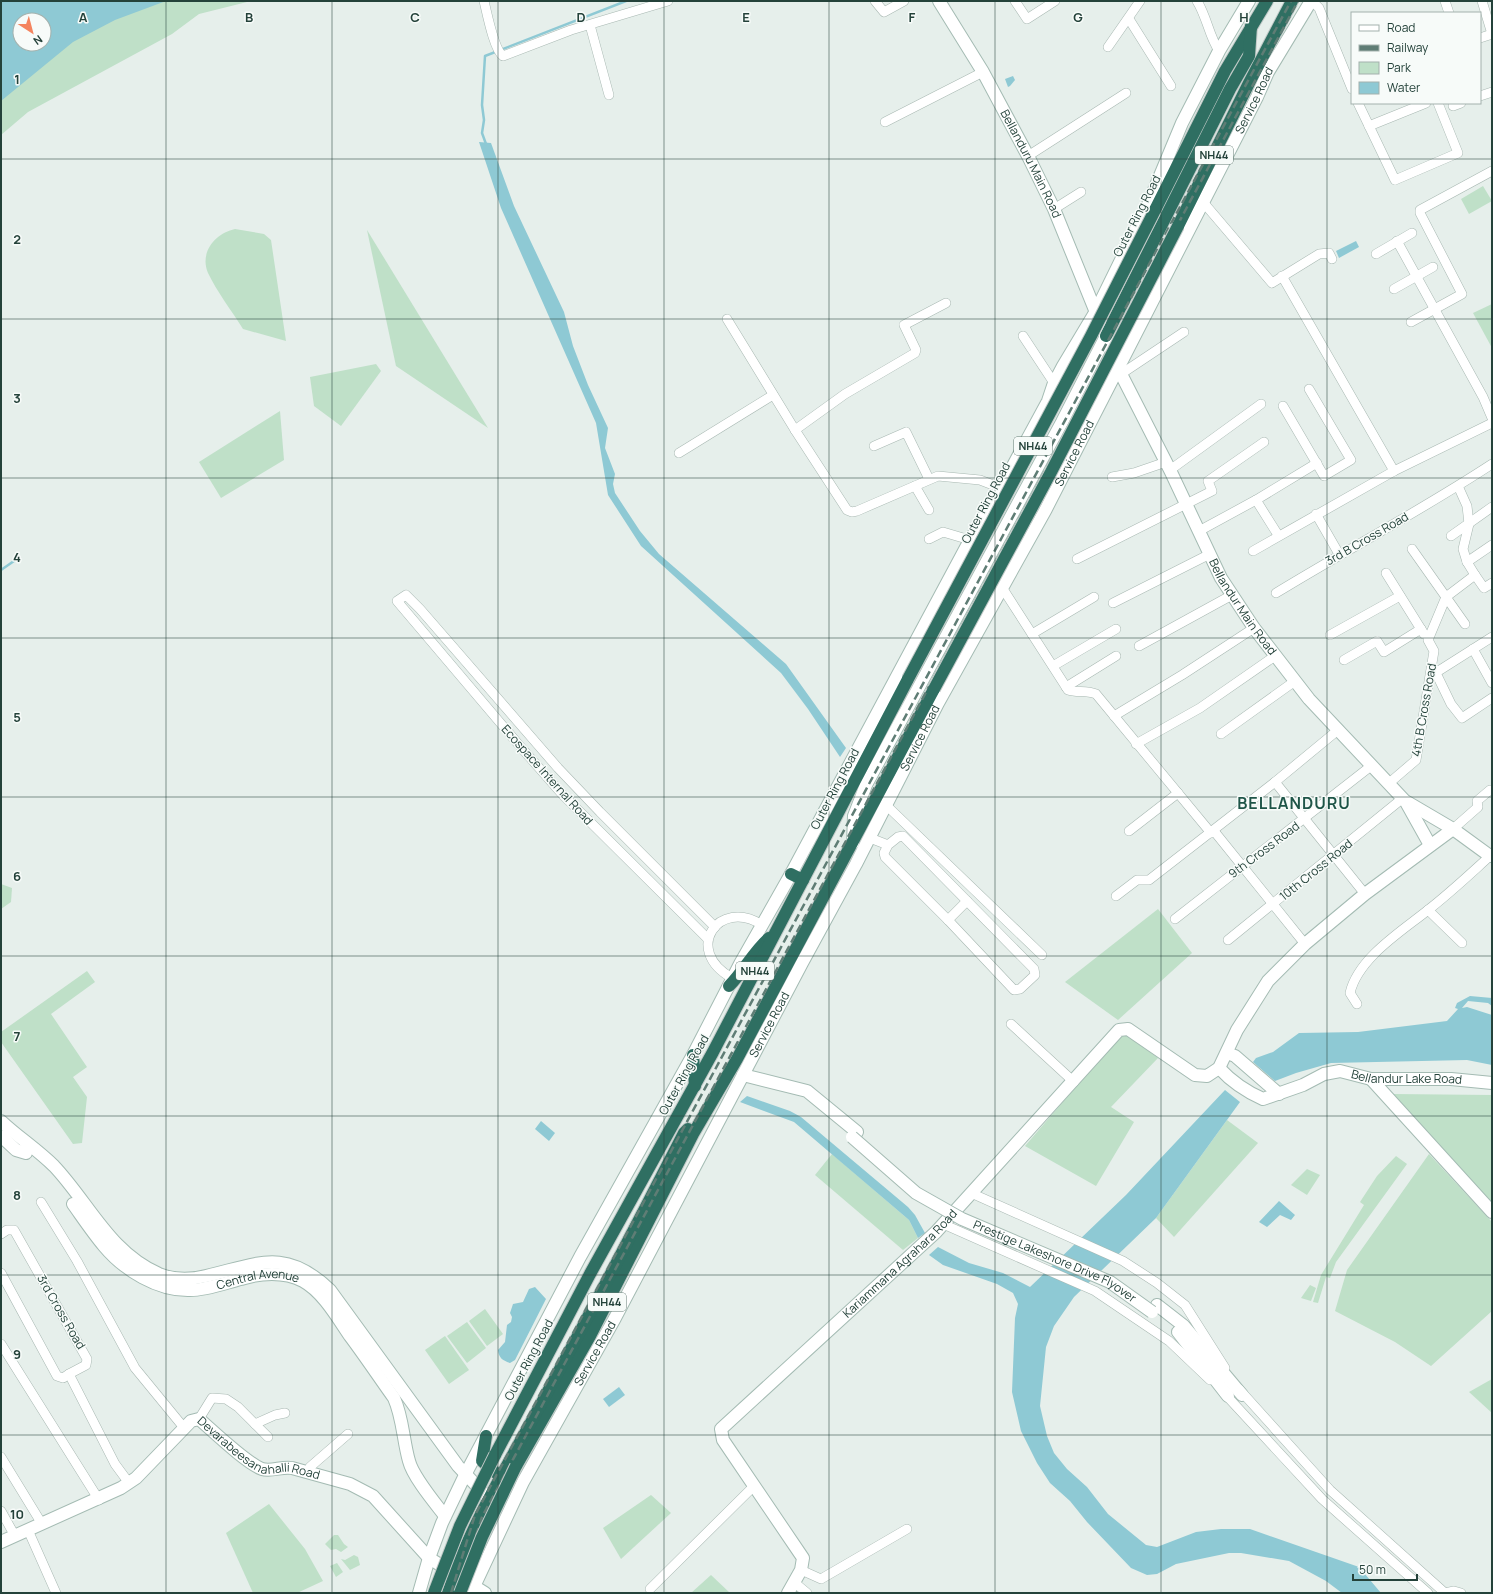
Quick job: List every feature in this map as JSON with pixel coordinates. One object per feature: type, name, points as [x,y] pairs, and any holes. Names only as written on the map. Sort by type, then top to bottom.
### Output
[{"type":"highway","name":"Outer Ring Road","points":[[434,1593],[460,1526],[495,1455],[590,1274],[695,1086],[908,679],[1092,336],[1225,71],[1267,1]]},
{"type":"highway","name":"NH44","points":[[460,1593],[482,1537],[516,1466],[590,1336],[707,1109],[736,1059],[782,987],[853,843],[1069,439],[1178,226],[1266,62],[1292,1]]},
{"type":"highway","points":[[1106,336],[1230,89],[1249,56],[1251,26]]},
{"type":"highway","points":[[791,874],[803,880]]},
{"type":"highway","points":[[728,979],[741,974],[759,947],[775,932]]},
{"type":"highway","points":[[693,1055],[695,1086]]},
{"type":"highway","points":[[448,1593],[454,1575],[490,1500],[684,1134],[707,1109]]},
{"type":"highway","points":[[486,1436],[482,1461],[502,1477]]},
{"type":"street","points":[[484,1],[496,45],[501,55],[668,1]]},
{"type":"street","points":[[875,1],[884,12],[904,1]]},
{"type":"street","name":"Bellanduru Main Road","points":[[940,1],[983,72],[1028,156],[1054,209],[1106,336]]},
{"type":"street","points":[[1014,1],[1027,19],[1055,1]]},
{"type":"street","points":[[1108,47],[1129,19],[1140,1]]},
{"type":"street","points":[[1197,1],[1202,9],[1214,43],[1219,51]]},
{"type":"street","points":[[419,1593],[429,1558],[445,1516],[465,1475],[580,1257],[693,1055],[728,979],[757,922],[791,874],[970,540],[1001,488],[1048,400],[1054,383],[1096,311],[1147,207],[1182,123],[1219,51],[1249,1]]},
{"type":"street","points":[[1311,1],[1319,8],[1349,75]]},
{"type":"street","name":"Service Road","points":[[472,1590],[509,1510],[579,1385],[741,1078],[782,987],[870,838],[938,703],[1003,589],[1119,371],[1204,202],[1266,62],[1311,1]]},
{"type":"street","points":[[1445,1],[1449,12]]},
{"type":"street","points":[[1481,38],[1492,34],[1482,1]]},
{"type":"street","points":[[1129,19],[1171,86]]},
{"type":"street","points":[[590,25],[609,95]]},
{"type":"street","points":[[885,122],[983,72]]},
{"type":"street","points":[[1481,96],[1492,92]]},
{"type":"street","points":[[1028,156],[1126,93]]},
{"type":"street","points":[[1358,104],[1395,180],[1458,153],[1438,104]]},
{"type":"street","points":[[1369,126],[1424,104]]},
{"type":"street","points":[[1411,322],[1436,310],[1462,294],[1420,211],[1492,171]]},
{"type":"street","points":[[1054,209],[1081,192]]},
{"type":"street","points":[[1204,202],[1272,283],[1319,254],[1329,254],[1332,259]]},
{"type":"street","points":[[1376,254],[1412,233]]},
{"type":"street","points":[[1397,241],[1483,397],[1492,418]]},
{"type":"street","points":[[1394,289],[1433,267]]},
{"type":"street","points":[[1282,276],[1394,471]]},
{"type":"street","points":[[795,430],[845,394],[915,353],[916,350],[904,325],[946,303]]},
{"type":"street","points":[[727,319],[773,395],[847,510],[852,512],[857,511],[938,476],[980,480],[1001,488]]},
{"type":"street","points":[[1119,371],[1184,332]]},
{"type":"street","points":[[1024,336],[1054,383],[1063,392],[1086,433]]},
{"type":"street","points":[[853,843],[854,816],[866,786],[1071,405],[1106,336]]},
{"type":"street","name":"Bellandur Main Road","points":[[1106,336],[1119,371],[1232,595],[1254,628],[1295,681],[1338,730],[1404,800],[1430,845]]},
{"type":"street","points":[[1283,406],[1324,476],[1351,460],[1309,389]]},
{"type":"street","points":[[1483,397],[1492,393]]},
{"type":"street","points":[[679,453],[773,395]]},
{"type":"street","points":[[1112,477],[1168,466],[1261,404]]},
{"type":"street","points":[[1252,551],[1394,471],[1492,423]]},
{"type":"street","points":[[874,446],[906,432],[929,479]]},
{"type":"street","points":[[1077,559],[1212,491],[1208,481],[1264,442]]},
{"type":"street","points":[[1200,531],[1256,500],[1317,463]]},
{"type":"street","name":"3rd B Cross Road","points":[[1276,593],[1339,554],[1458,486],[1492,464]]},
{"type":"street","points":[[915,486],[928,510]]},
{"type":"street","points":[[1458,486],[1467,506],[1469,524],[1463,549],[1467,562],[1484,588],[1492,583]]},
{"type":"street","points":[[1256,500],[1278,535]]},
{"type":"street","points":[[1451,536],[1492,507]]},
{"type":"street","points":[[1316,514],[1339,554]]},
{"type":"street","points":[[929,540],[943,532],[970,540]]},
{"type":"street","points":[[1467,562],[1492,544]]},
{"type":"street","points":[[1412,549],[1465,624]]},
{"type":"street","points":[[1113,603],[1210,554]]},
{"type":"street","name":"4th B Cross Road","points":[[1386,573],[1434,651],[1433,672],[1416,760],[1388,784]]},
{"type":"street","points":[[1428,640],[1446,597],[1475,575]]},
{"type":"street","points":[[1003,589],[1066,687],[1073,692],[1088,691],[1096,694],[1136,744],[1273,904],[1305,944]]},
{"type":"street","points":[[1139,646],[1232,595]]},
{"type":"street","name":"Ecospace Internal Road","points":[[708,939],[590,822],[547,777],[482,703],[412,616],[397,601],[406,596],[420,610],[440,631],[558,768],[715,927]]},
{"type":"street","points":[[1330,635],[1400,596]]},
{"type":"street","points":[[1032,634],[1094,597]]},
{"type":"street","points":[[412,616],[420,610]]},
{"type":"street","points":[[1114,716],[1182,675],[1254,628]]},
{"type":"street","points":[[1053,666],[1116,629]]},
{"type":"street","points":[[1344,660],[1377,642],[1384,652],[1421,629]]},
{"type":"street","points":[[430,639],[440,631]]},
{"type":"street","points":[[1492,637],[1433,672],[1451,704],[1462,718],[1492,698]]},
{"type":"street","points":[[1473,649],[1492,683]]},
{"type":"street","points":[[1066,687],[1116,656]]},
{"type":"street","points":[[1136,744],[1200,708],[1275,656]]},
{"type":"street","points":[[1221,734],[1295,681]]},
{"type":"street","points":[[482,703],[494,693]]},
{"type":"street","points":[[1116,896],[1137,880],[1149,880],[1275,782],[1338,730]]},
{"type":"street","name":"9th Cross Road","points":[[1175,919],[1371,766]]},
{"type":"street","points":[[547,777],[558,768]]},
{"type":"street","points":[[1275,782],[1365,894]]},
{"type":"street","points":[[1222,1072],[1231,1054],[1237,1030],[1268,981],[1305,944],[1365,894],[1453,829],[1478,807],[1477,801],[1490,790]]},
{"type":"street","points":[[1129,831],[1178,793]]},
{"type":"street","points":[[1357,1004],[1350,993],[1353,982],[1365,964],[1396,934],[1428,910],[1491,855],[1453,829],[1404,800]]},
{"type":"street","name":"10th Cross Road","points":[[1228,940],[1404,800]]},
{"type":"street","points":[[887,806],[1042,955]]},
{"type":"street","points":[[898,836],[903,836],[967,901],[1034,969],[1035,975],[1020,989],[1014,990],[948,920],[884,858],[884,853],[888,845],[898,836]]},
{"type":"street","points":[[870,838],[888,845]]},
{"type":"street","points":[[948,920],[967,901]]},
{"type":"street","points":[[1428,910],[1462,943]]},
{"type":"street","points":[[728,979],[717,969],[710,958],[708,939],[715,927],[733,917],[757,922]]},
{"type":"street","points":[[1011,1024],[1074,1082]]},
{"type":"street","name":"Kariammana Agrahara Road","points":[[801,1570],[803,1558],[724,1440],[721,1429],[919,1249],[1074,1082],[1120,1030],[1128,1029],[1195,1075],[1207,1076],[1222,1072]]},
{"type":"street","points":[[1231,1054],[1279,1094]]},
{"type":"street","name":"Bellandur Lake Road","points":[[1222,1072],[1263,1099],[1279,1094],[1324,1074],[1340,1071],[1371,1079],[1451,1079],[1492,1083]]},
{"type":"street","name":"Prestige Lakeshore Drive Flyover","points":[[741,1078],[803,1098],[854,1134],[916,1193],[962,1219],[1110,1282],[1184,1326],[1242,1395]]},
{"type":"street","points":[[1371,1079],[1492,1212]]},
{"type":"street","points":[[1,1112],[31,1139],[31,1152],[16,1150],[1,1136]]},
{"type":"street","name":"Central Avenue","points":[[1,1121],[46,1170],[104,1247],[123,1264],[155,1283],[174,1289],[191,1290],[248,1277],[273,1274],[288,1276],[303,1281],[314,1290],[334,1314],[394,1398],[400,1413],[409,1463],[423,1486],[445,1516]]},
{"type":"street","name":"Central Avenue","points":[[1,1128],[31,1152],[54,1166],[111,1240],[129,1256],[160,1274],[173,1278],[200,1277],[267,1262],[284,1262],[308,1272],[330,1290],[431,1432],[465,1475],[490,1500],[509,1510]]},
{"type":"street","points":[[971,1193],[1123,1262],[1157,1283],[1185,1305],[1242,1395],[1330,1490],[1445,1593],[1454,1591],[1461,1593]]},
{"type":"street","points":[[41,1202],[76,1261],[134,1368],[185,1429]]},
{"type":"street","points":[[939,1228],[1039,1267],[1095,1291],[1169,1342],[1228,1396],[1322,1499],[1428,1593]]},
{"type":"street","name":"3rd Cross Road","points":[[1,1234],[7,1230],[14,1230],[88,1359],[86,1365],[69,1374]]},
{"type":"street","points":[[1,1273],[57,1376],[63,1378],[69,1374],[115,1464],[129,1483]]},
{"type":"street","name":"Prestige Lakeshore Drive Flyover","points":[[1154,1309],[1179,1332],[1228,1396]]},
{"type":"street","points":[[1,1344],[99,1500]]},
{"type":"street","points":[[200,1419],[212,1398],[226,1399],[238,1407],[268,1437]]},
{"type":"street","points":[[255,1424],[275,1415],[285,1413]]},
{"type":"street","name":"Devarabeesanahalli Road","points":[[1,1542],[99,1500],[129,1483],[136,1478],[185,1429],[191,1421],[200,1419],[238,1453],[261,1469],[270,1470],[284,1466],[350,1484],[373,1496],[429,1558],[454,1575],[472,1590],[485,1593]]},
{"type":"street","points":[[308,1472],[310,1468],[348,1434]]},
{"type":"street","points":[[1,1457],[42,1524]]},
{"type":"street","points":[[650,1589],[754,1486]]},
{"type":"street","points":[[1,1511],[15,1536]]},
{"type":"street","points":[[807,1593],[791,1588],[801,1570],[821,1579],[907,1529]]},
{"type":"street","points":[[28,1530],[56,1593]]},
{"type":"green space","points":[[1,1],[251,1],[199,14],[172,34],[28,112],[1,135]]},
{"type":"green space","points":[[1483,186],[1492,201],[1469,214],[1461,199]]},
{"type":"green space","points":[[235,229],[264,234],[271,240],[286,341],[243,329],[208,273],[206,258],[211,245],[216,239],[228,231]]},
{"type":"green space","points":[[367,230],[488,428],[396,366]]},
{"type":"green space","points":[[1492,304],[1492,348],[1473,313]]},
{"type":"green space","points":[[376,364],[381,371],[341,426],[314,406],[310,377]]},
{"type":"green space","points":[[280,411],[284,460],[221,498],[199,462]]},
{"type":"green space","points":[[1,884],[12,888],[11,902],[1,909]]},
{"type":"green space","points":[[1158,909],[1192,953],[1118,1020],[1065,982]]},
{"type":"green space","points":[[87,971],[95,982],[51,1014],[87,1067],[73,1077],[87,1097],[82,1143],[73,1144],[1,1042],[1,1032]]},
{"type":"green space","points":[[1123,1032],[1158,1058],[1111,1107],[1134,1122],[1096,1186],[1025,1146]]},
{"type":"green space","points":[[1393,1094],[1492,1095],[1492,1205]]},
{"type":"green space","points":[[1227,1120],[1258,1143],[1174,1237],[1156,1218]]},
{"type":"green space","points":[[832,1154],[909,1220],[918,1238],[903,1250],[815,1175]]},
{"type":"green space","points":[[1429,1154],[1492,1222],[1492,1311],[1431,1366],[1395,1342],[1335,1311],[1347,1270]]},
{"type":"green space","points":[[1396,1156],[1407,1164],[1336,1262],[1330,1278],[1326,1277],[1318,1303],[1313,1302],[1321,1275],[1364,1205],[1360,1202],[1377,1176]]},
{"type":"green space","points":[[1307,1169],[1320,1175],[1307,1195],[1291,1185]]},
{"type":"green space","points":[[1310,1285],[1316,1288],[1311,1301],[1301,1298]]},
{"type":"green space","points":[[485,1309],[503,1334],[487,1346],[469,1321]]},
{"type":"green space","points":[[467,1322],[486,1348],[467,1363],[447,1336]]},
{"type":"green space","points":[[445,1336],[469,1370],[449,1384],[425,1350]]},
{"type":"green space","points":[[1492,1379],[1492,1413],[1469,1392]]},
{"type":"green space","points":[[651,1495],[671,1513],[621,1559],[603,1528]]},
{"type":"green space","points":[[269,1504],[305,1549],[323,1581],[297,1593],[253,1593],[226,1533]]},
{"type":"green space","points":[[334,1535],[338,1535],[348,1547],[341,1552],[336,1549],[331,1550],[325,1544]]},
{"type":"green space","points":[[354,1555],[358,1557],[360,1565],[350,1570],[341,1559],[345,1560]]},
{"type":"green space","points":[[337,1563],[343,1572],[336,1577],[330,1566]]},
{"type":"green space","points":[[711,1575],[730,1593],[691,1593]]},
{"type":"water","points":[[1,1],[166,1],[115,20],[73,42],[1,101]]},
{"type":"water","points":[[1013,76],[1015,80],[1008,87],[1005,79]]},
{"type":"water","points":[[479,142],[491,143],[514,206],[564,312],[573,346],[588,385],[608,428],[605,448],[615,474],[613,484],[615,493],[640,531],[659,554],[786,664],[846,748],[840,757],[808,709],[781,673],[641,546],[608,495],[596,423],[501,208]]},
{"type":"water","points":[[1356,241],[1359,247],[1339,258],[1336,251]]},
{"type":"water","points":[[1470,996],[1492,998],[1492,1006],[1488,1003],[1468,1001],[1462,1008],[1467,1007],[1492,1015],[1492,1065],[1467,1060],[1331,1063],[1275,1081],[1253,1062],[1256,1058],[1273,1052],[1299,1033],[1358,1032],[1447,1021],[1458,1009],[1455,1008],[1457,1003]]},
{"type":"water","points":[[1225,1090],[1240,1102],[1156,1218],[1074,1297],[1054,1326],[1046,1347],[1040,1406],[1047,1436],[1054,1453],[1067,1469],[1087,1487],[1108,1514],[1146,1545],[1157,1547],[1196,1532],[1221,1529],[1250,1529],[1359,1567],[1381,1593],[1342,1593],[1326,1581],[1289,1561],[1241,1553],[1229,1553],[1176,1564],[1157,1574],[1147,1575],[1131,1568],[1087,1522],[1070,1501],[1050,1483],[1037,1463],[1021,1431],[1012,1392],[1015,1318],[1018,1304],[1013,1293],[997,1284],[943,1265],[929,1255],[938,1247],[969,1263],[1003,1273],[1030,1287],[1126,1195]]},
{"type":"water","points":[[747,1096],[790,1111],[801,1117],[908,1207],[915,1215],[925,1233],[918,1238],[909,1220],[794,1122],[740,1102]]},
{"type":"water","points":[[541,1121],[555,1133],[549,1141],[535,1129]]},
{"type":"water","points":[[1279,1201],[1295,1215],[1291,1220],[1280,1215],[1267,1227],[1259,1222]]},
{"type":"water","points":[[535,1287],[546,1299],[515,1360],[510,1363],[501,1358],[498,1350],[505,1342],[507,1325],[511,1322],[512,1317],[510,1313],[513,1304],[523,1302],[529,1289]]},
{"type":"water","points":[[619,1387],[625,1395],[609,1407],[603,1399]]},
{"type":"waterway","points":[[486,144],[482,133],[484,120],[482,105],[485,56],[626,1]]},
{"type":"waterway","points":[[1,570],[14,561]]},
{"type":"railway","points":[[451,1593],[475,1515],[1291,1]]},
{"type":"railway","points":[[458,1593],[482,1517],[1298,1]]},
{"type":"district","name":"BELLANDURU","points":[[1294,803]]}]
